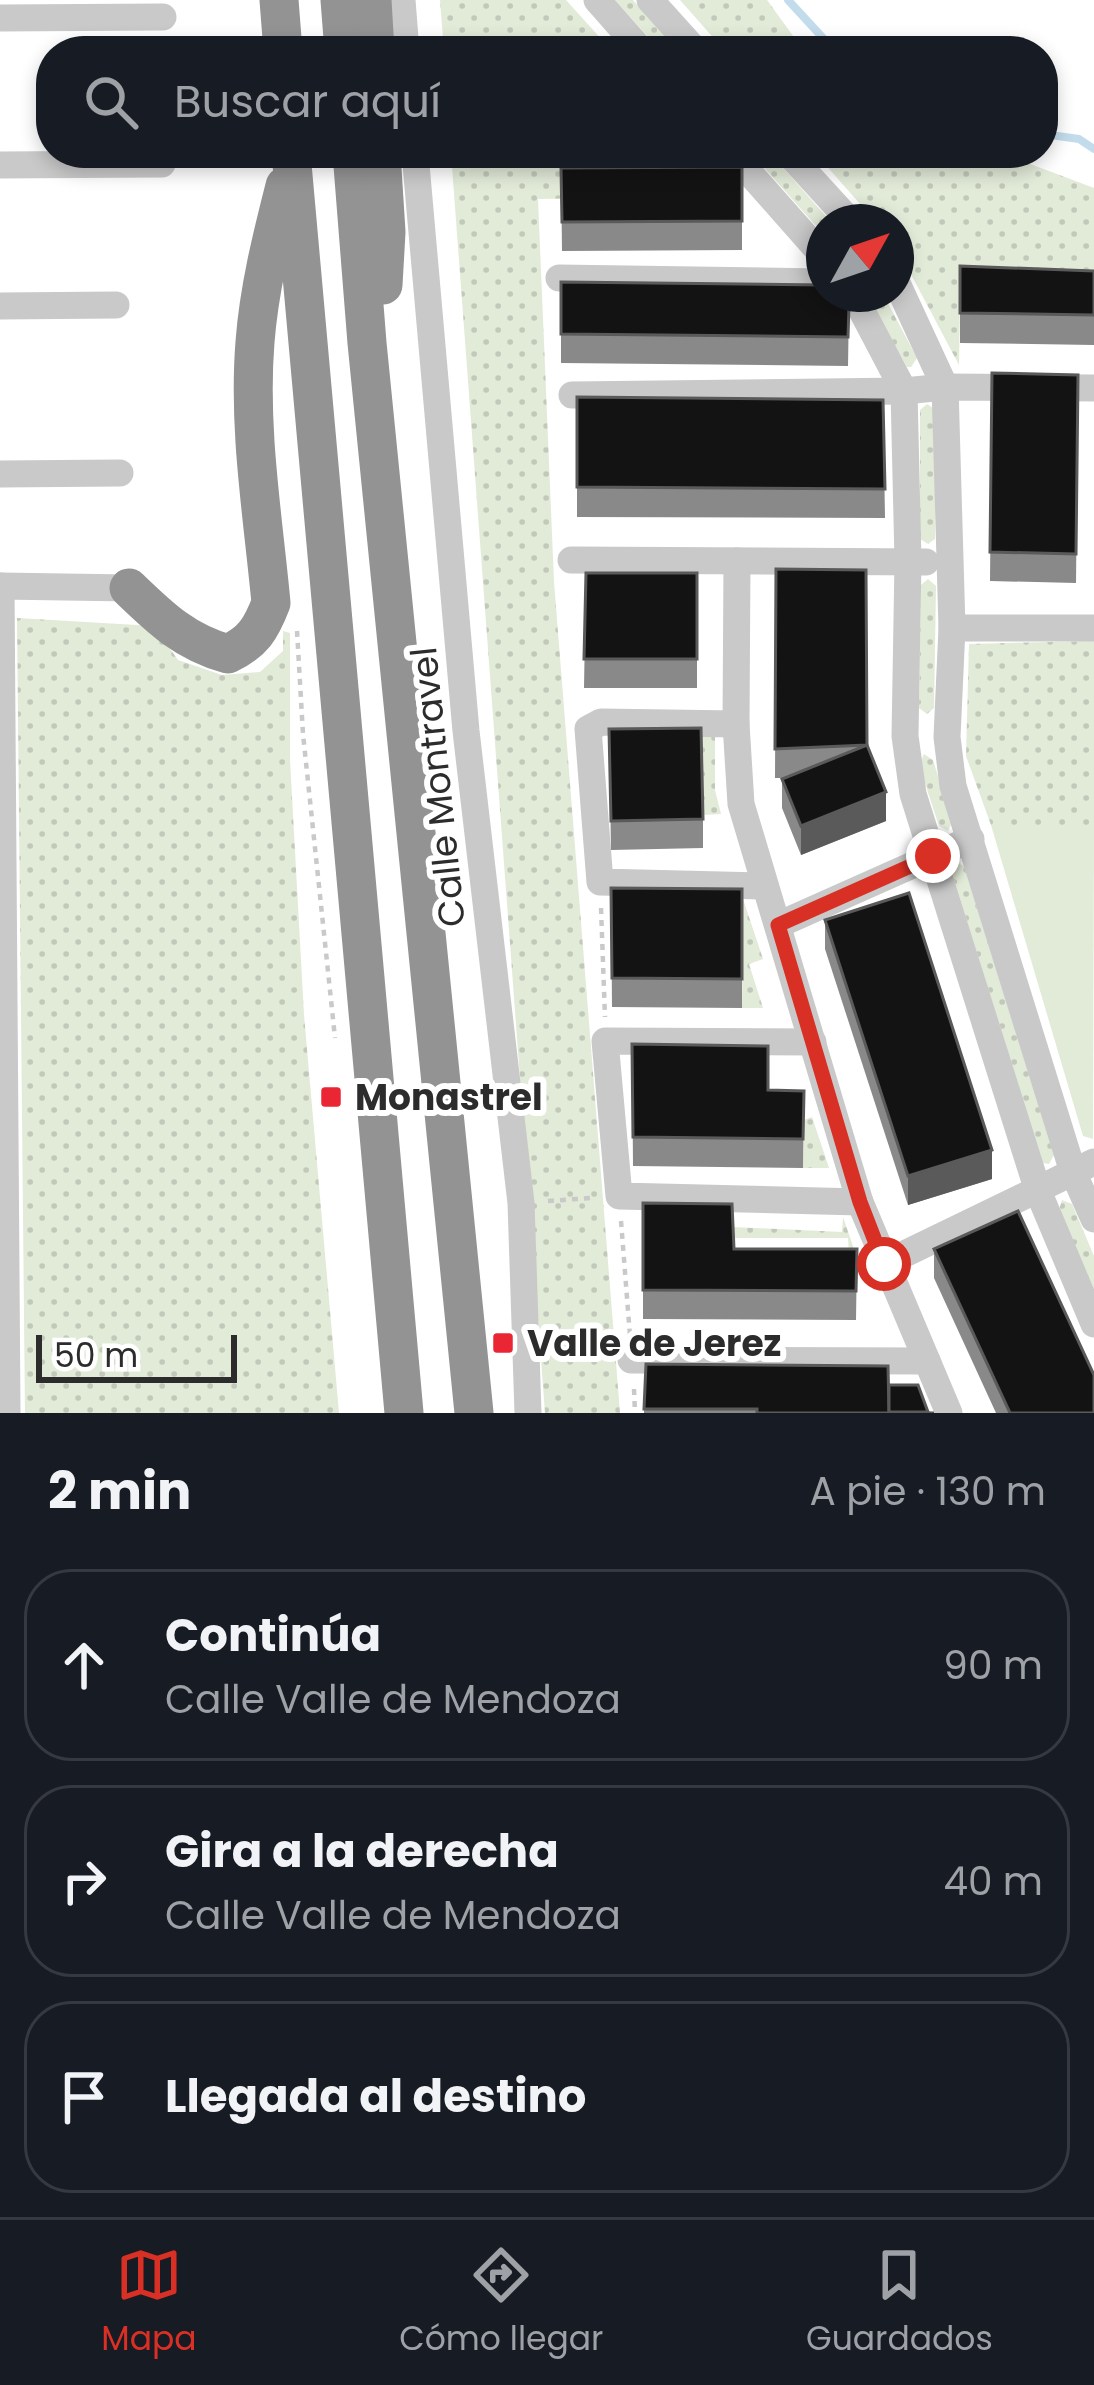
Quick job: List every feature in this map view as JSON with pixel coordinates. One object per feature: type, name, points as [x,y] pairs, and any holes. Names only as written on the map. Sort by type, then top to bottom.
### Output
[{"type":"highway","points":[[279,0],[282,36]]},
{"type":"highway","points":[[340,0],[343,36]]},
{"type":"highway","points":[[372,0],[374,36]]},
{"type":"highway","points":[[129,588],[173,631],[197,646],[228,654],[249,644],[271,603],[254,425],[255,342],[267,259],[288,168]]},
{"type":"highway","points":[[292,168],[404,1413]]},
{"type":"highway","points":[[353,168],[474,1413]]},
{"type":"highway","points":[[367,343],[386,257],[382,168]]},
{"type":"street","points":[[402,0],[405,36]]},
{"type":"street","points":[[597,0],[629,36]]},
{"type":"street","points":[[650,0],[682,36]]},
{"type":"street","points":[[0,18],[163,17]]},
{"type":"street","points":[[0,165],[36,165]]},
{"type":"street","name":"Calle Montravel","points":[[416,168],[466,731],[521,1203],[528,1413]]},
{"type":"street","points":[[745,168],[806,237]]},
{"type":"street","points":[[801,168],[834,204]]},
{"type":"street","points":[[559,278],[806,282]]},
{"type":"street","points":[[0,307],[116,304]]},
{"type":"street","points":[[862,312],[904,391],[905,736],[914,794],[1038,1191],[1094,1324]]},
{"type":"street","points":[[910,312],[945,387],[952,628],[947,737],[953,786],[1084,1167],[1094,1219]]},
{"type":"street","points":[[572,395],[1094,388]]},
{"type":"street","points":[[0,474],[120,473]]},
{"type":"street","points":[[571,560],[949,562]]},
{"type":"street","points":[[737,561],[736,724],[741,804],[860,1202],[949,1413]]},
{"type":"street","points":[[7,1413],[0,586],[129,588]]},
{"type":"street","points":[[952,628],[1094,628]]},
{"type":"street","points":[[736,724],[601,722],[588,730],[600,881],[762,886]]},
{"type":"street","points":[[905,736],[947,737]]},
{"type":"street","points":[[778,925],[971,839]]},
{"type":"street","points":[[813,1042],[605,1041],[619,1196],[860,1202]]},
{"type":"street","points":[[884,1264],[1084,1167]]},
{"type":"street","points":[[632,1360],[927,1361]]},
{"type":"path","points":[[296,627],[302,734]]},
{"type":"path","points":[[600,881],[605,1041]]},
{"type":"path","points":[[619,1196],[635,1413]]},
{"type":"path","points":[[521,1203],[585,1198]]},
{"type":"green space","points":[[440,0],[566,0],[598,36],[443,36]]},
{"type":"green space","points":[[615,0],[633,0],[665,36],[647,36]]},
{"type":"green space","points":[[680,0],[767,0],[793,36],[712,36]]},
{"type":"green space","points":[[452,168],[717,168],[742,196],[538,199],[554,582],[620,1413],[545,1413]]},
{"type":"green space","points":[[764,168],[783,168],[815,204],[806,204],[806,215]]},
{"type":"green space","points":[[828,168],[1041,168],[1094,188],[1094,300],[960,296],[959,365],[914,280],[914,204],[860,204]]},
{"type":"green space","points":[[876,312],[893,312],[917,358],[907,367]]},
{"type":"green space","points":[[927,404],[936,410],[935,539],[928,544],[920,539],[920,410]]},
{"type":"green space","points":[[928,579],[936,586],[934,708],[927,714],[919,708],[921,585]]},
{"type":"green space","points":[[17,618],[154,626],[178,660],[222,675],[260,672],[283,651],[283,631],[290,633],[290,760],[304,1015],[339,1413],[25,1413]]},
{"type":"green space","points":[[1094,641],[1094,825],[991,825],[966,756],[969,644]]},
{"type":"green space","points":[[701,736],[715,736],[715,790],[721,814],[702,815]]},
{"type":"green space","points":[[924,754],[933,760],[952,822],[948,831],[939,826],[919,765]]},
{"type":"green space","points":[[991,825],[1094,825],[1093,1139],[1083,1136]]},
{"type":"green space","points":[[955,862],[964,866],[1054,1155],[1049,1164],[1043,1163],[951,870]]},
{"type":"green space","points":[[743,899],[763,959],[749,964],[763,1008],[742,1008]]},
{"type":"green space","points":[[812,1117],[829,1168],[803,1168],[804,1120]]},
{"type":"green space","points":[[1062,1200],[1072,1204],[1094,1256],[1094,1290],[1059,1210]]},
{"type":"green space","points":[[843,1217],[855,1252],[849,1252],[848,1238],[734,1238],[732,1227],[842,1232]]},
{"type":"building","points":[[561,168],[742,168],[742,221],[562,222]]},
{"type":"building","points":[[960,266],[1094,271],[1094,315],[960,313]]},
{"type":"building","points":[[561,282],[806,285],[806,312],[849,312],[848,337],[561,334]]},
{"type":"building","points":[[992,373],[1078,375],[1076,554],[990,552]]},
{"type":"building","points":[[577,397],[883,400],[885,489],[577,487]]},
{"type":"building","points":[[776,569],[866,570],[867,745],[775,749]]},
{"type":"building","points":[[586,573],[697,573],[697,659],[584,659]]},
{"type":"building","points":[[701,728],[703,819],[611,821],[609,729]]},
{"type":"building","points":[[867,745],[886,792],[801,826],[782,779]]},
{"type":"building","points":[[611,888],[742,889],[742,979],[612,978]]},
{"type":"building","points":[[909,893],[992,1150],[908,1176],[825,920]]},
{"type":"building","points":[[632,1044],[768,1046],[768,1090],[804,1091],[803,1139],[633,1137]]},
{"type":"building","points":[[643,1203],[732,1204],[734,1249],[857,1249],[856,1291],[643,1290]]},
{"type":"building","points":[[1018,1211],[1094,1375],[1094,1413],[1010,1413],[934,1249]]},
{"type":"building","points":[[646,1364],[888,1366],[889,1412],[934,1413],[644,1409]]},
{"type":"building","points":[[889,1385],[918,1385],[928,1412],[889,1412]]},
{"type":"waterway","points":[[788,0],[821,36]]},
{"type":"waterway","points":[[1058,136],[1079,139],[1094,149]]},
{"type":"place","name":"Monastrel","points":[[331,1097]]},
{"type":"place","name":"Valle de Jerez","points":[[503,1343]]},
{"type":"route","points":[[884,1264],[860,1202],[778,925],[933,856]]}]
